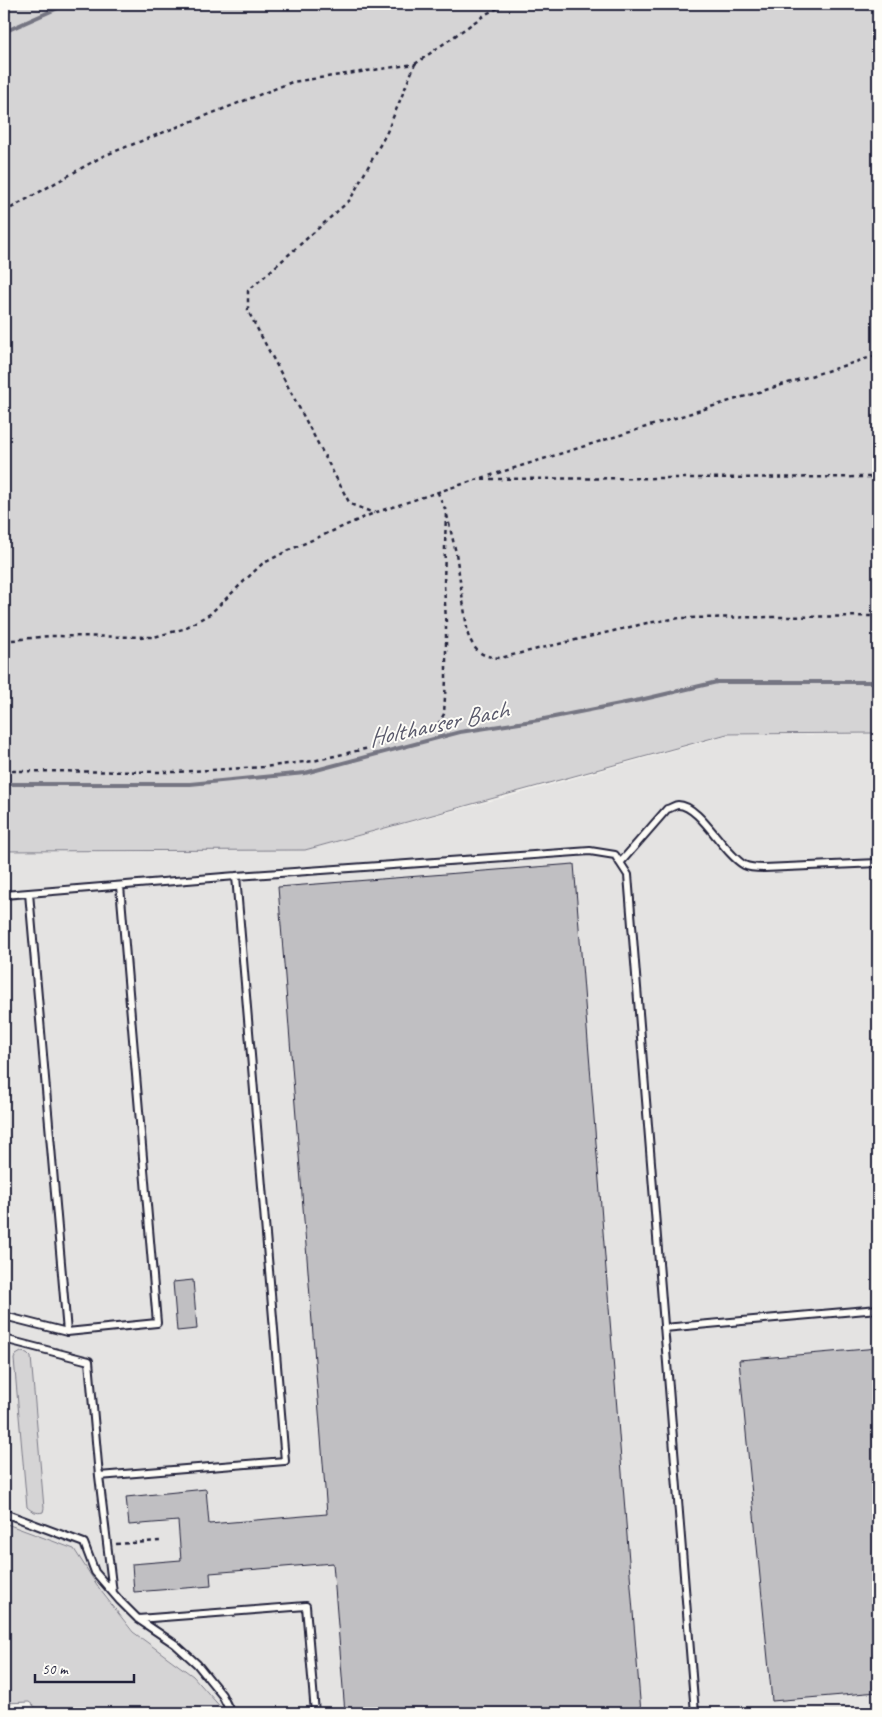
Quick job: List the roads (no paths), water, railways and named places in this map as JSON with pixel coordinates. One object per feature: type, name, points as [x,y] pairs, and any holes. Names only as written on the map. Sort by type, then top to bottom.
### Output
[{"type":"lane","points":[[620,863],[667,809],[677,805],[687,807],[696,813],[732,856],[746,866],[764,868],[878,863]]},
{"type":"lane","points":[[4,895],[236,876],[590,851],[615,855],[628,875],[696,1713]]},
{"type":"lane","points":[[100,1476],[285,1461],[236,876]]},
{"type":"lane","points":[[4,1316],[67,1332],[157,1323],[120,886]]},
{"type":"lane","points":[[29,893],[67,1332]]},
{"type":"lane","points":[[664,1328],[878,1309]]},
{"type":"lane","points":[[4,1339],[89,1360],[113,1593]]},
{"type":"lane","points":[[4,1513],[84,1543],[95,1572],[113,1593],[138,1619],[175,1644],[197,1664],[222,1695],[232,1713]]},
{"type":"lane","points":[[138,1619],[306,1606],[315,1713]]},
{"type":"waterway","points":[[4,32],[67,4]]},
{"type":"waterway","name":"Holthauser Bach","points":[[4,784],[190,784],[305,773],[460,732],[539,720],[640,700],[717,682],[878,682]]}]
